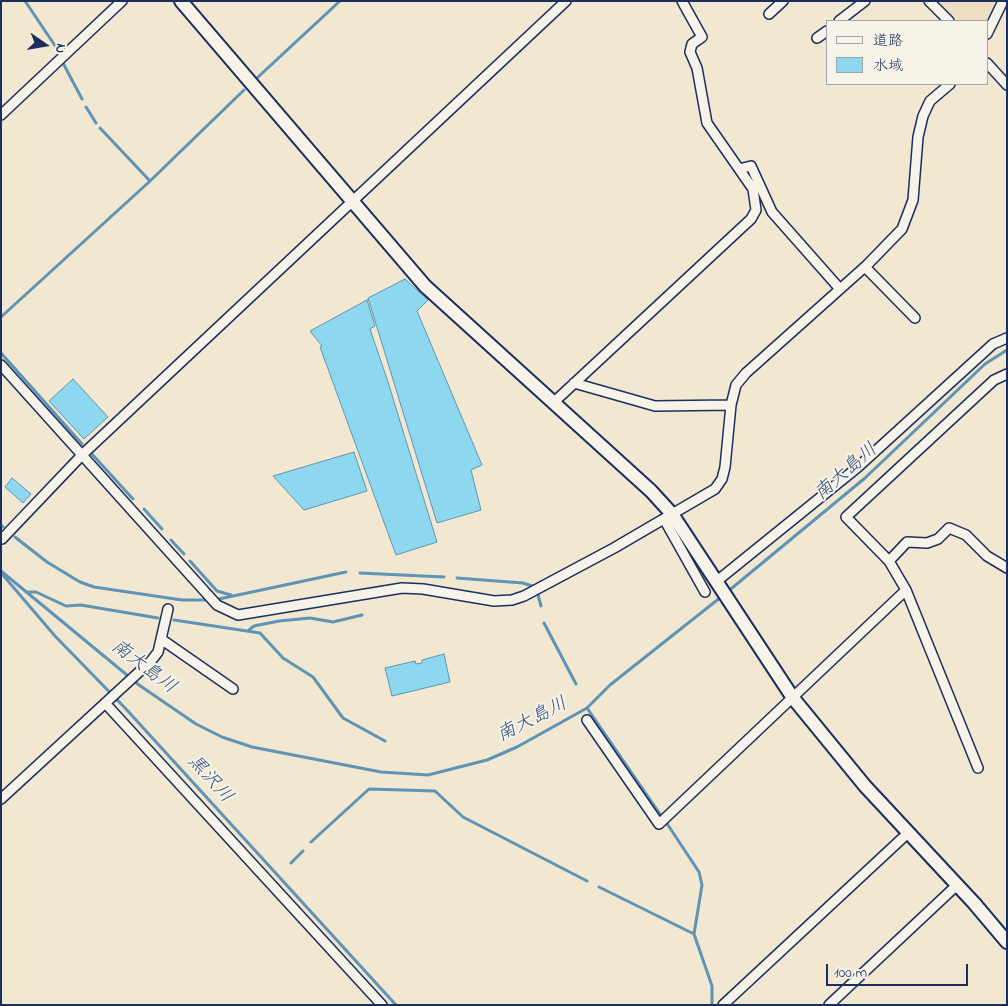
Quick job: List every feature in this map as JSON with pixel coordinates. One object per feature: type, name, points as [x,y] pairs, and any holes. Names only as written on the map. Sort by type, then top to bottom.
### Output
[{"type":"street","points":[[1,115],[122,1]]},
{"type":"street","points":[[180,1],[425,286],[651,491],[730,600],[793,698],[852,771],[1007,942]]},
{"type":"street","points":[[2,539],[83,454],[566,1]]},
{"type":"street","points":[[553,403],[751,219],[756,210],[756,197],[739,169],[706,123],[697,68],[690,52],[692,44],[702,37],[682,1]]},
{"type":"street","points":[[769,14],[783,1]]},
{"type":"street","points":[[840,20],[865,1]]},
{"type":"street","points":[[929,1],[948,20]]},
{"type":"street","points":[[988,32],[1004,1]]},
{"type":"street","points":[[817,38],[826,31]]},
{"type":"street","points":[[988,64],[1007,86]]},
{"type":"street","points":[[1,365],[217,605],[238,615],[402,588],[423,589],[494,601],[512,600],[614,548],[715,490],[722,479],[731,405],[736,385],[746,373],[894,240],[909,216],[914,200],[918,137],[923,116],[930,102],[949,85]]},
{"type":"street","points":[[739,169],[751,166],[772,212],[840,289]]},
{"type":"street","points":[[865,267],[915,318]]},
{"type":"street","points":[[718,583],[858,466],[993,344],[1007,338]]},
{"type":"street","points":[[978,768],[906,590],[889,561],[846,517],[994,380],[1007,374]]},
{"type":"street","points":[[574,383],[655,406],[731,405]]},
{"type":"street","points":[[668,516],[705,592]]},
{"type":"street","points":[[889,561],[907,542],[926,543],[938,539],[949,528],[966,535],[987,556],[1007,568]]},
{"type":"street","points":[[587,720],[659,824],[906,590]]},
{"type":"street","points":[[1,799],[151,661],[158,652],[168,609]]},
{"type":"street","points":[[161,639],[233,689]]},
{"type":"street","points":[[108,702],[382,1005]]},
{"type":"street","points":[[723,1005],[909,832]]},
{"type":"street","points":[[829,1005],[957,885]]},
{"type":"shaded area","points":[[932,1],[997,1],[987,20],[953,20]]},
{"type":"water","points":[[405,279],[428,300],[417,311],[482,465],[471,470],[481,510],[437,523],[368,298]]},
{"type":"water","points":[[367,300],[375,326],[370,329],[437,542],[396,555],[320,347],[322,346],[310,331]]},
{"type":"water","points":[[73,379],[108,417],[84,439],[49,401]]},
{"type":"water","points":[[354,452],[367,491],[304,510],[273,476]]},
{"type":"water","points":[[12,478],[31,494],[23,503],[5,487]]},
{"type":"water","points":[[444,654],[450,682],[392,696],[385,668],[415,661],[416,664],[422,663],[422,660]]},
{"type":"waterway","points":[[25,1],[58,50]]},
{"type":"waterway","points":[[257,78],[340,1]]},
{"type":"waterway","points":[[63,63],[82,99]]},
{"type":"waterway","points":[[1,317],[149,182],[244,90]]},
{"type":"waterway","points":[[86,107],[96,123]]},
{"type":"waterway","points":[[100,128],[150,181]]},
{"type":"waterway","name":"南大島川","points":[[726,593],[865,478],[985,364],[1007,350]]},
{"type":"waterway","points":[[1,353],[82,444]]},
{"type":"waterway","points":[[90,452],[133,499]]},
{"type":"waterway","points":[[144,509],[162,529]]},
{"type":"waterway","points":[[15,537],[47,562],[80,582],[94,587],[182,600],[206,600]]},
{"type":"waterway","points":[[171,540],[184,554]]},
{"type":"waterway","points":[[190,561],[217,591],[231,595]]},
{"type":"waterway","name":"南大島川","points":[[1,571],[139,685],[196,724],[222,737],[252,747],[381,772],[428,775],[487,760],[517,747],[587,708],[610,685],[721,597]]},
{"type":"waterway","points":[[219,599],[346,572]]},
{"type":"waterway","points":[[360,573],[444,577]]},
{"type":"waterway","name":"黒沢川","points":[[2,574],[55,636],[126,709],[396,1005]]},
{"type":"waterway","points":[[457,578],[523,583],[532,586]]},
{"type":"waterway","points":[[26,592],[36,592],[66,606],[81,605],[158,618]]},
{"type":"waterway","points":[[538,595],[541,606]]},
{"type":"waterway","points":[[249,630],[254,626],[279,621],[310,618],[333,622],[362,615]]},
{"type":"waterway","points":[[174,620],[260,633],[283,658],[313,677],[343,718],[385,741]]},
{"type":"waterway","points":[[544,623],[576,684]]},
{"type":"waterway","points":[[587,708],[660,814]]},
{"type":"waterway","points":[[311,842],[369,789],[435,791],[463,817],[587,881]]},
{"type":"waterway","points":[[666,822],[699,872],[702,885],[694,934],[712,986],[712,1005]]},
{"type":"waterway","points":[[291,863],[303,851]]},
{"type":"waterway","points":[[599,887],[694,934]]}]
